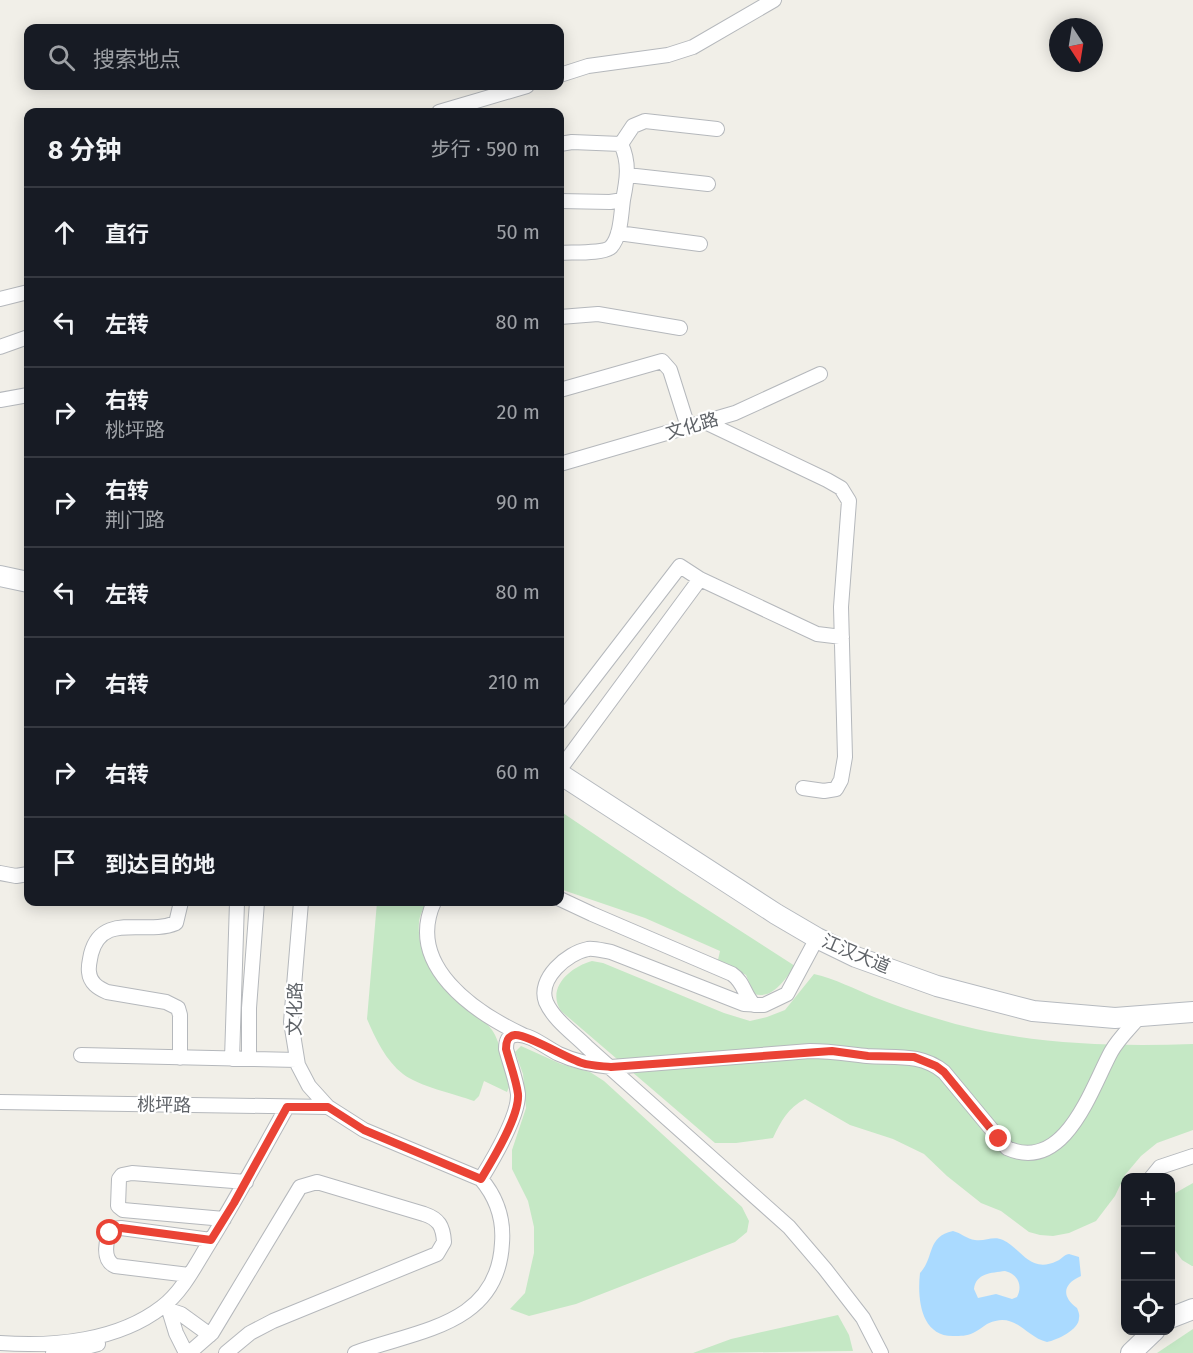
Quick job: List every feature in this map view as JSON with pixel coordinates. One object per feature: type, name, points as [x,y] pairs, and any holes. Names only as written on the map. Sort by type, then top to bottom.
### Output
[{"type":"main road","points":[[0,576],[24,581]]},
{"type":"main road","name":"江汉大道","points":[[564,777],[776,914],[856,957],[937,986],[1033,1011],[1115,1018],[1193,1012]]},
{"type":"main road","points":[[1175,1316],[1193,1309]]},
{"type":"main road","points":[[1131,1353],[1150,1335]]},
{"type":"street","points":[[564,74],[588,66],[668,56],[693,47],[774,0]]},
{"type":"street","points":[[453,108],[513,90]]},
{"type":"street","points":[[621,144],[633,126],[645,121],[717,129]]},
{"type":"street","points":[[564,143],[621,144]]},
{"type":"street","points":[[564,253],[603,251],[611,247],[618,233],[627,175],[627,157],[621,144]]},
{"type":"street","points":[[627,175],[708,183]]},
{"type":"street","points":[[564,201],[623,200]]},
{"type":"street","points":[[618,233],[700,244]]},
{"type":"street","points":[[0,299],[24,293]]},
{"type":"street","points":[[564,317],[598,314],[680,328]]},
{"type":"street","points":[[0,347],[24,338]]},
{"type":"street","points":[[564,389],[662,361],[670,370],[688,427]]},
{"type":"street","name":"文化路","points":[[564,463],[735,413],[820,374]]},
{"type":"street","points":[[0,400],[24,396]]},
{"type":"street","points":[[705,422],[827,480],[841,488],[849,501],[841,607],[845,758],[841,780],[836,789],[824,791],[803,788]]},
{"type":"street","points":[[564,717],[680,566],[700,579],[817,634],[842,637]]},
{"type":"street","points":[[564,764],[700,579]]},
{"type":"street","points":[[0,873],[16,876],[24,875]]},
{"type":"street","points":[[564,900],[732,974],[740,979],[746,995],[754,1005]]},
{"type":"street","points":[[180,906],[176,923],[169,926],[150,929],[114,927],[107,931],[93,947],[88,967],[93,984],[107,992],[166,1002],[178,1008],[180,1058]]},
{"type":"street","points":[[232,1059],[237,906]]},
{"type":"street","points":[[249,1059],[249,1008],[257,906]]},
{"type":"street","name":"文化路","points":[[301,906],[291,1022],[297,1060],[309,1086],[328,1107],[364,1130],[481,1179]]},
{"type":"street","points":[[432,906],[427,919],[426,931],[429,951],[435,964],[462,997],[485,1014],[558,1054],[585,1064],[611,1067],[810,1051],[914,1057],[944,1072],[1007,1148],[1019,1154],[1034,1153],[1048,1147],[1075,1123],[1112,1050],[1140,1016]]},
{"type":"street","points":[[817,938],[787,994],[764,1005],[744,1004],[724,998],[611,951],[587,949],[560,963],[550,976],[546,986],[545,1000],[554,1016],[789,1227],[863,1318],[881,1353]]},
{"type":"street","points":[[355,1353],[433,1328],[463,1315],[479,1302],[488,1290],[499,1268],[503,1224],[491,1192],[481,1179],[493,1161],[517,1104],[518,1095],[506,1041],[517,1035],[525,1036]]},
{"type":"street","points":[[81,1055],[297,1060]]},
{"type":"street","name":"桃坪路","points":[[0,1102],[328,1107]]},
{"type":"street","points":[[0,1343],[79,1340],[134,1324],[162,1307],[189,1275],[211,1240],[287,1107]]},
{"type":"street","points":[[1155,1173],[1160,1167],[1193,1156]]},
{"type":"street","points":[[224,1219],[123,1210],[118,1206],[119,1179],[122,1175],[132,1173],[246,1182]]},
{"type":"street","points":[[169,1310],[172,1323],[187,1353],[210,1335],[295,1192],[305,1184],[317,1182],[424,1214],[440,1222],[444,1242],[437,1254],[273,1321],[250,1333],[231,1351]]},
{"type":"street","points":[[189,1275],[115,1266],[109,1263],[106,1257],[110,1233],[113,1229],[121,1228],[211,1240]]},
{"type":"street","points":[[169,1310],[181,1314],[210,1335]]},
{"type":"street","points":[[53,1353],[71,1352],[138,1332],[153,1324],[169,1310]]},
{"type":"green space","points":[[564,814],[795,966],[773,991],[761,995],[754,994],[746,975],[718,960],[720,951],[645,918],[564,890]]},
{"type":"green space","points":[[377,906],[424,906],[419,923],[419,935],[426,959],[438,980],[454,999],[492,1030],[502,1057],[509,1087],[507,1092],[484,1081],[479,1096],[474,1101],[410,1078],[397,1069],[386,1056],[367,1019]]},
{"type":"green space","points":[[592,961],[603,963],[724,1013],[750,1021],[785,1010],[814,974],[919,1013],[966,1027],[998,1033],[1095,1044],[1193,1044],[1193,1130],[1157,1143],[1141,1156],[1127,1173],[1121,1173],[1121,1183],[1115,1196],[1096,1221],[1069,1233],[1053,1236],[1040,1235],[1029,1232],[1001,1211],[981,1203],[924,1154],[893,1139],[850,1125],[805,1099],[794,1106],[773,1138],[736,1143],[715,1143],[561,1011],[556,994],[558,987],[569,973]]},
{"type":"green space","points":[[521,1046],[561,1064],[590,1072],[604,1081],[742,1207],[749,1221],[747,1232],[735,1242],[576,1304],[529,1316],[510,1309],[525,1293],[534,1253],[534,1227],[528,1201],[512,1169],[512,1150],[526,1108],[523,1074],[515,1052]]},
{"type":"green space","points":[[1193,1183],[1193,1266],[1182,1260],[1175,1250],[1175,1193]]},
{"type":"green space","points":[[838,1315],[849,1335],[853,1351],[693,1353],[731,1339]]},
{"type":"green space","points":[[1193,1329],[1193,1353],[1157,1353]]},
{"type":"water","points":[[953,1231],[975,1240],[992,1238],[1003,1240],[1027,1259],[1040,1264],[1057,1261],[1069,1254],[1079,1257],[1081,1276],[1075,1279],[1066,1290],[1068,1299],[1077,1308],[1079,1314],[1075,1327],[1062,1337],[1047,1342],[1014,1323],[1002,1320],[989,1323],[966,1335],[943,1335],[934,1330],[928,1323],[921,1305],[920,1273],[935,1243],[944,1234]],"holes":[[[995,1272],[1009,1273],[1018,1281],[1017,1297],[1012,1299],[996,1294],[978,1298],[974,1289],[981,1277]]]},
{"type":"route","points":[[110,1233],[117,1227],[211,1240],[287,1107],[328,1107],[364,1130],[481,1179],[493,1161],[517,1104],[518,1095],[506,1049],[506,1041],[517,1035],[525,1036],[558,1054],[585,1064],[611,1067],[810,1051],[914,1057],[944,1072],[999,1139]]}]
